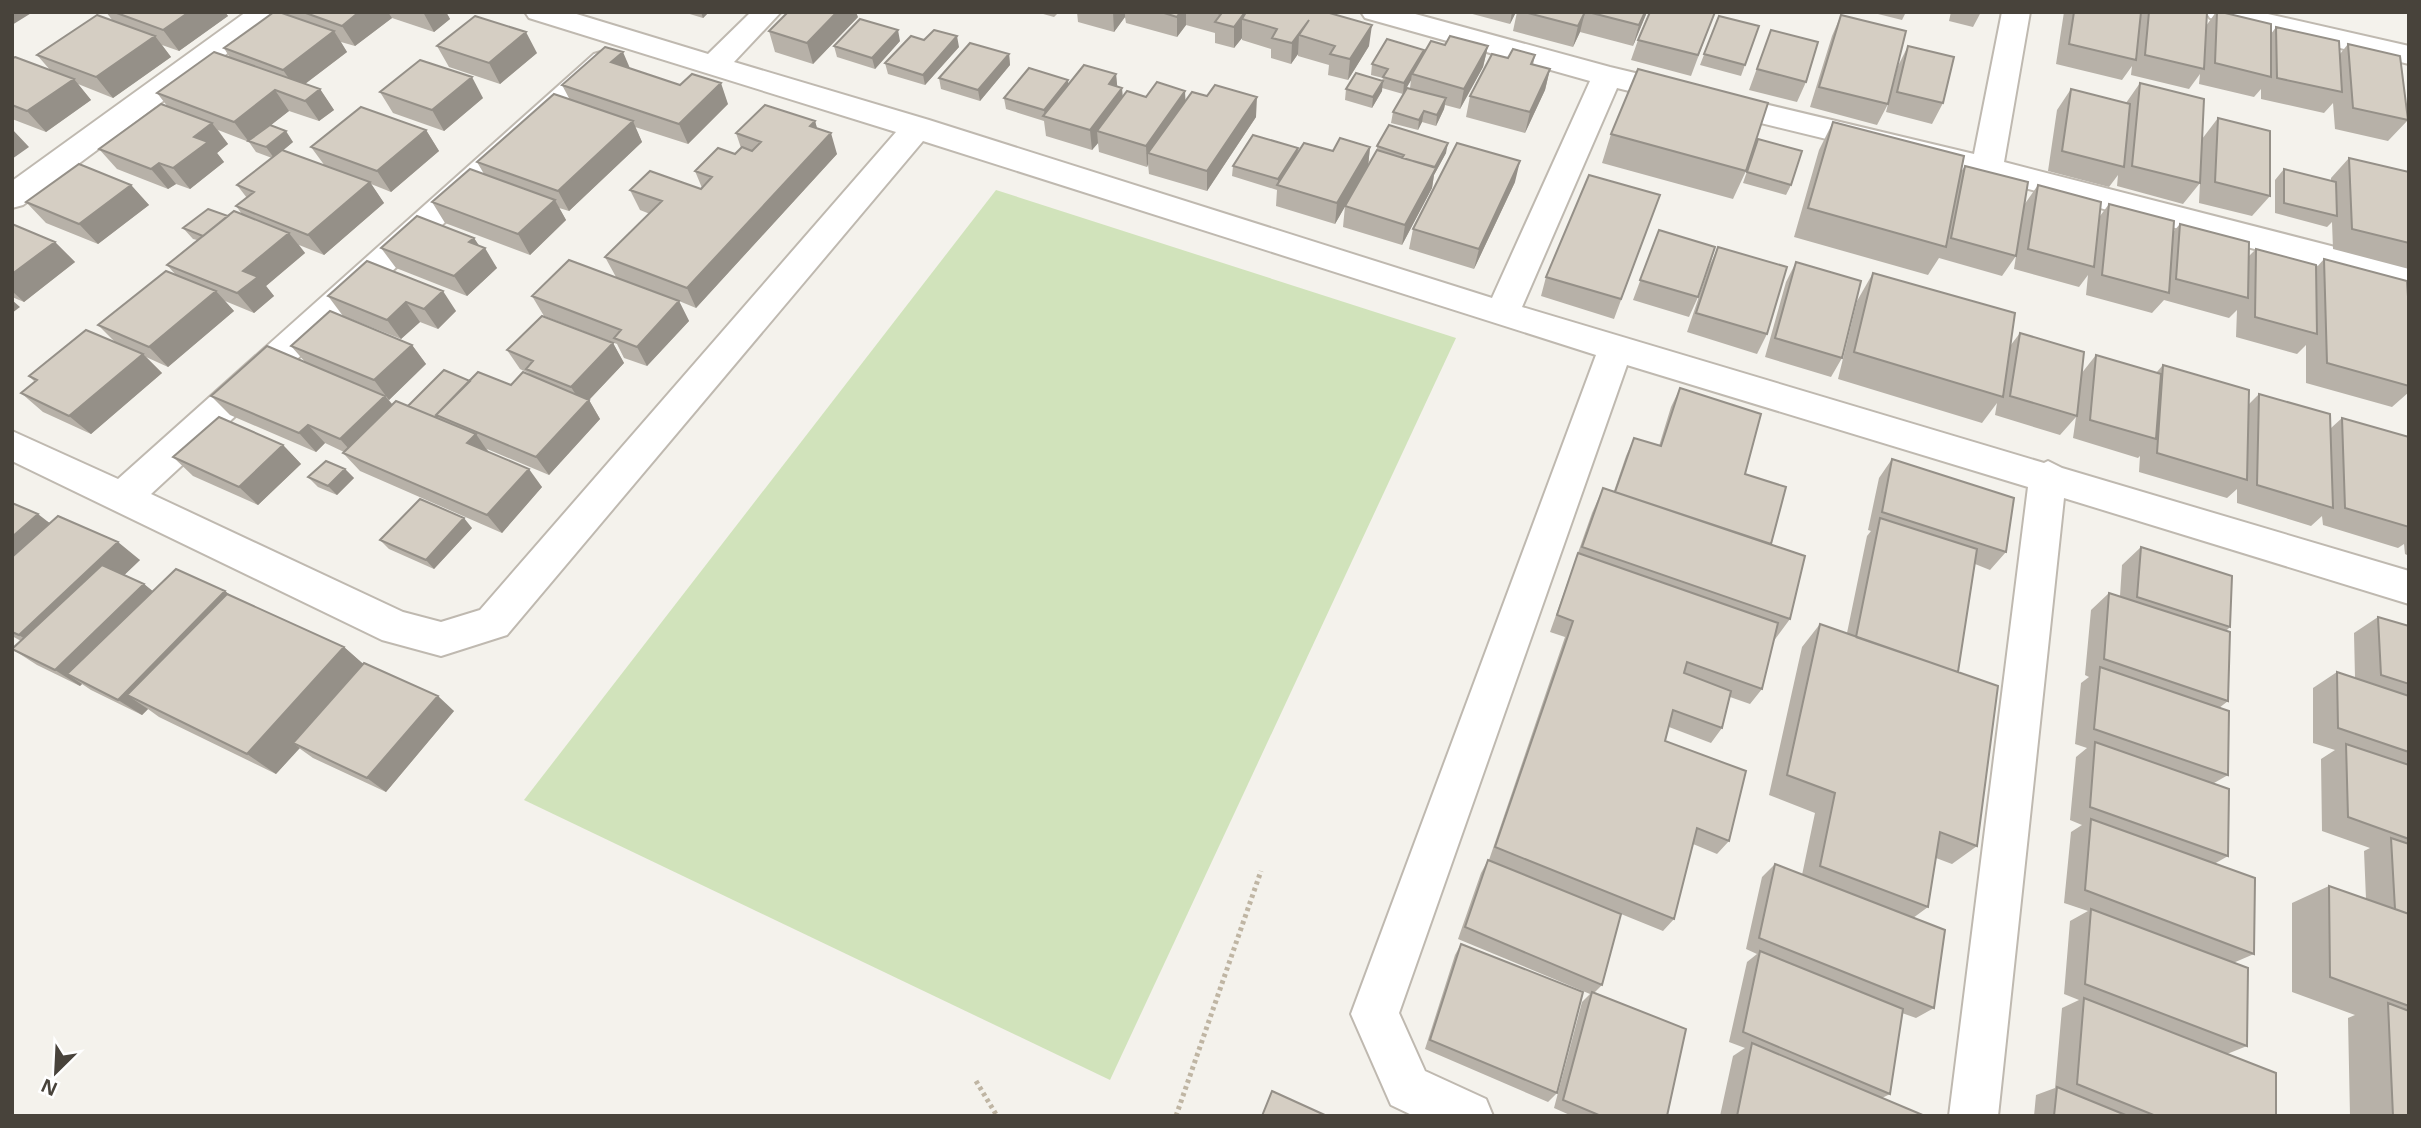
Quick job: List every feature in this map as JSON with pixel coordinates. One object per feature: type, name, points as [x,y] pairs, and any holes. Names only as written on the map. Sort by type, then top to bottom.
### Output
[{"type":"street","points":[[12,197],[265,12]]},
{"type":"street","points":[[539,12],[918,127],[1616,348],[2048,476],[2409,588]]},
{"type":"street","points":[[714,65],[767,12]]},
{"type":"street","points":[[1375,12],[1608,76],[1987,168],[2409,278]]},
{"type":"street","points":[[1987,168],[2016,12]]},
{"type":"street","points":[[2220,12],[2409,55]]},
{"type":"street","points":[[124,496],[628,39]]},
{"type":"street","points":[[1503,312],[1608,76]]},
{"type":"street","points":[[12,445],[124,496],[396,628],[440,639],[492,623],[918,127]]},
{"type":"street","points":[[1469,1116],[1408,1088],[1375,1014],[1616,348]]},
{"type":"street","points":[[1973,1116],[2048,476]]},
{"type":"path","points":[[1175,1116],[1261,871]]},
{"type":"path","points":[[976,1082],[997,1116]]},
{"type":"green space","points":[[996,190],[1456,338],[1110,1080],[524,800]]},
{"type":"building","points":[[114,12],[189,12],[163,30]]},
{"type":"building","points":[[274,12],[334,31],[283,70],[224,48]]},
{"type":"building","points":[[303,12],[359,12],[342,26]]},
{"type":"building","points":[[788,12],[837,12],[807,43],[769,31]]},
{"type":"building","points":[[1161,12],[1180,12],[1177,17]]},
{"type":"building","points":[[1215,12],[1245,12],[1234,27],[1215,22],[1221,14]]},
{"type":"building","points":[[1246,12],[1326,12],[1372,25],[1350,59],[1330,54],[1335,46],[1299,35],[1309,20],[1292,43],[1272,38],[1277,29],[1242,19]]},
{"type":"building","points":[[1524,12],[1585,12],[1578,26]]},
{"type":"building","points":[[1588,12],[1645,12],[1639,25]]},
{"type":"building","points":[[1650,12],[1715,12],[1698,55],[1638,40]]},
{"type":"building","points":[[2074,12],[2141,12],[2136,60],[2069,44]]},
{"type":"building","points":[[2149,12],[2207,12],[2204,69],[2145,55]]},
{"type":"building","points":[[2217,12],[2271,24],[2271,77],[2215,63]]},
{"type":"building","points":[[97,15],[155,36],[96,77],[37,55]]},
{"type":"building","points":[[1841,15],[1906,31],[1888,104],[1819,87]]},
{"type":"building","points":[[475,16],[526,32],[489,63],[437,46]]},
{"type":"building","points":[[1719,16],[1759,26],[1745,65],[1704,54]]},
{"type":"building","points":[[860,19],[898,30],[872,58],[834,46]]},
{"type":"building","points":[[2276,27],[2339,41],[2342,92],[2277,78]]},
{"type":"building","points":[[934,30],[957,36],[923,75],[885,63],[911,36],[924,40]]},
{"type":"building","points":[[1771,30],[1818,42],[1806,82],[1757,69]]},
{"type":"building","points":[[1450,36],[1488,46],[1464,89],[1412,74],[1431,41],[1445,45]]},
{"type":"building","points":[[1387,39],[1424,50],[1404,83],[1383,77],[1388,69],[1372,64]]},
{"type":"building","points":[[970,43],[1009,54],[978,90],[939,78]]},
{"type":"building","points":[[2348,44],[2400,56],[2408,120],[2353,108]]},
{"type":"building","points":[[1908,46],[1954,57],[1943,103],[1897,92]]},
{"type":"building","points":[[605,47],[623,52],[611,62],[680,85],[692,74],[721,83],[679,124],[562,85]]},
{"type":"building","points":[[1513,49],[1535,55],[1531,64],[1550,69],[1530,112],[1470,96],[1492,54],[1508,58]]},
{"type":"building","points":[[214,52],[320,89],[305,101],[275,90],[234,122],[157,93]]},
{"type":"building","points":[[15,57],[74,79],[27,111],[12,105],[12,59]]},
{"type":"building","points":[[420,60],[472,77],[432,110],[380,92]]},
{"type":"building","points":[[1084,65],[1116,74],[1109,84],[1122,88],[1090,130],[1043,116]]},
{"type":"building","points":[[1029,68],[1068,80],[1044,110],[1004,98]]},
{"type":"building","points":[[1638,69],[1768,103],[1746,171],[1611,134]]},
{"type":"building","points":[[1356,73],[1383,81],[1373,97],[1346,89]]},
{"type":"building","points":[[1157,82],[1185,91],[1146,146],[1097,131],[1127,91],[1146,97]]},
{"type":"building","points":[[2140,83],[2204,99],[2200,183],[2132,166]]},
{"type":"building","points":[[1215,85],[1257,97],[1207,171],[1148,153],[1192,92],[1207,96]]},
{"type":"building","points":[[1407,88],[1446,98],[1437,115],[1424,111],[1419,120],[1393,112]]},
{"type":"building","points":[[2071,89],[2130,104],[2124,167],[2062,151]]},
{"type":"building","points":[[554,94],[633,121],[558,191],[477,162]]},
{"type":"building","points":[[161,104],[212,123],[194,137],[208,142],[173,168],[159,163],[151,169],[99,149]]},
{"type":"building","points":[[765,105],[815,121],[810,126],[831,133],[687,288],[605,257],[662,201],[630,190],[650,171],[701,189],[712,177],[695,171],[718,148],[735,154],[742,147],[752,151],[761,142],[736,133]]},
{"type":"building","points":[[361,107],[426,130],[377,171],[311,147]]},
{"type":"building","points":[[2218,118],[2270,131],[2270,196],[2215,182]]},
{"type":"building","points":[[1833,122],[1964,156],[1946,247],[1808,208]]},
{"type":"building","points":[[270,125],[286,131],[266,147],[248,141]]},
{"type":"building","points":[[1389,125],[1448,143],[1435,167],[1402,158],[1404,155],[1377,146]]},
{"type":"building","points":[[1253,135],[1298,148],[1278,179],[1233,166]]},
{"type":"building","points":[[1340,138],[1370,147],[1337,203],[1277,185],[1304,143],[1333,151]]},
{"type":"building","points":[[1758,139],[1802,151],[1791,185],[1747,172]]},
{"type":"building","points":[[1457,143],[1520,161],[1479,249],[1413,229]]},
{"type":"building","points":[[282,150],[370,182],[308,235],[236,206],[254,192],[237,185]]},
{"type":"building","points":[[1377,150],[1436,168],[1405,225],[1345,206]]},
{"type":"building","points":[[2349,158],[2409,172],[2409,243],[2352,229]]},
{"type":"building","points":[[79,164],[131,185],[79,224],[26,202]]},
{"type":"building","points":[[1965,166],[2028,182],[2016,256],[1951,238]]},
{"type":"building","points":[[470,169],[555,200],[518,234],[432,202]]},
{"type":"building","points":[[2284,169],[2336,182],[2337,216],[2284,203]]},
{"type":"building","points":[[1589,175],[1660,195],[1621,299],[1546,277]]},
{"type":"building","points":[[2038,185],[2101,202],[2094,267],[2028,249]]},
{"type":"building","points":[[2109,204],[2174,221],[2169,293],[2102,275]]},
{"type":"building","points":[[208,209],[228,216],[203,236],[183,228]]},
{"type":"building","points":[[234,211],[289,233],[243,271],[258,277],[237,293],[167,265]]},
{"type":"building","points":[[417,216],[474,238],[469,242],[485,248],[454,276],[381,248]]},
{"type":"building","points":[[12,224],[55,242],[12,274]]},
{"type":"building","points":[[2180,224],[2249,242],[2248,298],[2176,279]]},
{"type":"building","points":[[1659,230],[1715,247],[1698,297],[1640,280]]},
{"type":"building","points":[[1718,247],[1787,267],[1767,334],[1696,313]]},
{"type":"building","points":[[2256,249],[2316,265],[2317,334],[2255,317]]},
{"type":"building","points":[[2324,259],[2407,281],[2409,386],[2327,363]]},
{"type":"building","points":[[569,260],[679,301],[637,347],[614,338],[621,330],[532,296]]},
{"type":"building","points":[[367,261],[443,291],[424,309],[406,302],[387,320],[328,296]]},
{"type":"building","points":[[1796,262],[1861,281],[1842,358],[1775,338]]},
{"type":"building","points":[[166,271],[216,291],[149,347],[98,325]]},
{"type":"building","points":[[1873,273],[2015,313],[2003,397],[1854,352]]},
{"type":"building","points":[[330,311],[412,345],[374,380],[291,346]]},
{"type":"building","points":[[542,316],[613,343],[571,387],[526,369],[533,361],[507,350]]},
{"type":"building","points":[[86,330],[143,354],[69,416],[21,393],[37,380],[29,376]]},
{"type":"building","points":[[2020,333],[2084,352],[2077,416],[2010,396]]},
{"type":"building","points":[[267,346],[385,396],[340,439],[308,425],[299,433],[211,396]]},
{"type":"building","points":[[2096,355],[2161,374],[2156,439],[2090,420]]},
{"type":"building","points":[[2163,365],[2249,390],[2247,480],[2157,453]]},
{"type":"building","points":[[444,370],[470,381],[436,415],[437,418],[408,406]]},
{"type":"building","points":[[478,372],[511,385],[523,372],[589,400],[536,457],[436,415]]},
{"type":"building","points":[[1680,388],[1761,414],[1745,474],[1786,487],[1771,544],[1615,492],[1634,438],[1661,446]]},
{"type":"building","points":[[2259,394],[2330,414],[2333,508],[2257,485]]},
{"type":"building","points":[[396,401],[476,434],[467,443],[529,469],[487,515],[343,453]]},
{"type":"building","points":[[219,417],[283,445],[239,487],[173,457]]},
{"type":"building","points":[[2342,418],[2409,437],[2409,527],[2345,508]]},
{"type":"building","points":[[1892,459],[2014,498],[2006,552],[1882,512]]},
{"type":"building","points":[[326,461],[345,469],[328,486],[308,477]]},
{"type":"building","points":[[1603,488],[1805,556],[1790,619],[1582,547]]},
{"type":"building","points":[[420,499],[464,518],[426,560],[380,540]]},
{"type":"building","points":[[12,503],[38,514],[12,537]]},
{"type":"building","points":[[58,516],[118,542],[19,635],[12,632],[12,557]]},
{"type":"building","points":[[1880,518],[1977,549],[1958,672],[1856,637]]},
{"type":"building","points":[[2141,547],[2232,576],[2230,627],[2137,597]]},
{"type":"building","points":[[1578,553],[1778,623],[1762,689],[1687,662],[1684,673],[1731,691],[1722,728],[1673,710],[1665,741],[1746,771],[1729,841],[1697,828],[1674,919],[1495,847],[1573,621],[1557,615]]},
{"type":"building","points":[[102,565],[144,584],[55,670],[12,649]]},
{"type":"building","points":[[176,569],[225,591],[118,700],[67,674]]},
{"type":"building","points":[[2109,593],[2230,632],[2228,701],[2104,659]]},
{"type":"building","points":[[227,594],[344,647],[247,754],[127,695]]},
{"type":"building","points":[[2378,617],[2409,626],[2409,684],[2381,675]]},
{"type":"building","points":[[1820,624],[1998,686],[1977,846],[1940,832],[1928,907],[1820,866],[1835,793],[1787,775]]},
{"type":"building","points":[[364,663],[438,696],[367,778],[293,743]]},
{"type":"building","points":[[2100,667],[2229,711],[2228,775],[2094,729]]},
{"type":"building","points":[[2337,672],[2409,696],[2409,752],[2338,728]]},
{"type":"building","points":[[2095,742],[2229,789],[2228,856],[2090,807]]},
{"type":"building","points":[[2346,744],[2409,765],[2409,839],[2348,817]]},
{"type":"building","points":[[2091,819],[2255,878],[2254,954],[2085,890]]},
{"type":"building","points":[[2391,838],[2409,844],[2409,914],[2395,909]]},
{"type":"building","points":[[1488,860],[1621,914],[1602,985],[1465,927]]},
{"type":"building","points":[[1775,864],[1945,930],[1934,1008],[1759,938]]},
{"type":"building","points":[[2329,886],[2409,914],[2409,1006],[2330,977]]},
{"type":"building","points":[[2091,909],[2248,968],[2247,1046],[2085,984]]},
{"type":"building","points":[[1461,944],[1583,992],[1557,1093],[1430,1040]]},
{"type":"building","points":[[1760,951],[1903,1009],[1890,1094],[1743,1032]]},
{"type":"building","points":[[1592,992],[1686,1029],[1667,1116],[1601,1116],[1563,1100]]},
{"type":"building","points":[[2084,998],[2276,1073],[2276,1116],[2156,1116],[2077,1084]]},
{"type":"building","points":[[2388,1003],[2409,1011],[2409,1116],[2393,1116]]},
{"type":"building","points":[[1752,1043],[1925,1116],[1737,1116]]},
{"type":"building","points":[[2057,1087],[2128,1116],[2054,1116]]},
{"type":"building","points":[[1272,1091],[1327,1116],[1262,1116]]}]
